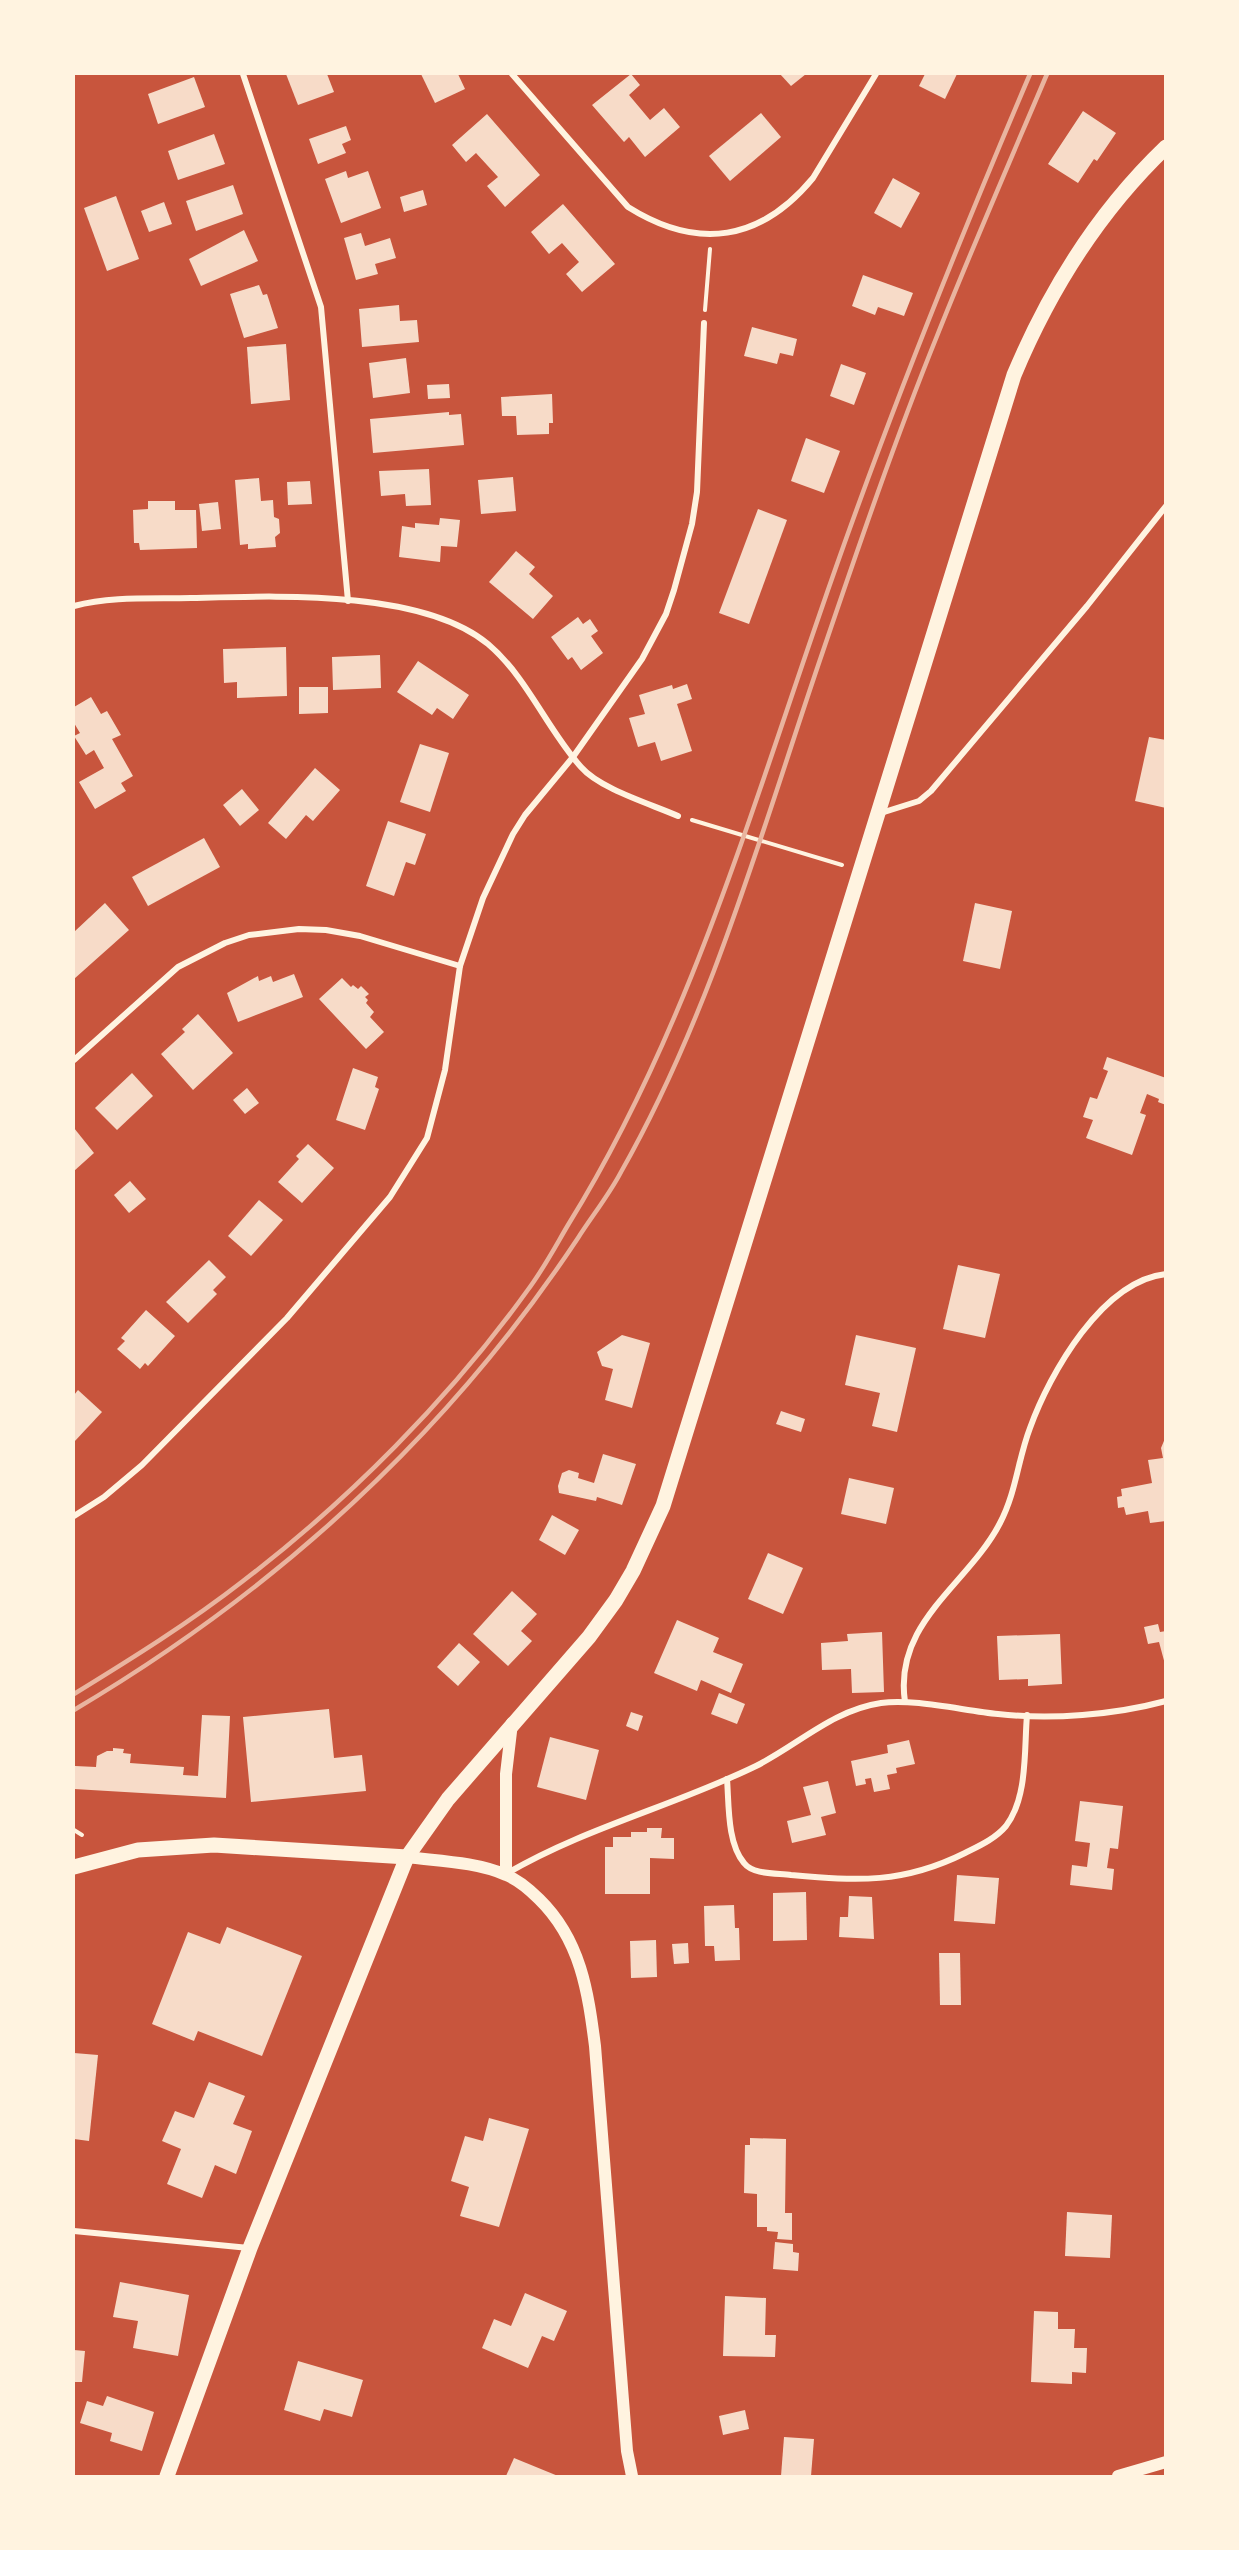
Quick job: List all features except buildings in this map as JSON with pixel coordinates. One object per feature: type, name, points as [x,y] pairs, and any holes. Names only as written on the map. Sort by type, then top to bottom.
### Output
[{"type":"main road","points":[[167,2476],[250,2248],[406,1857],[448,1799],[589,1637],[616,1600],[633,1571],[663,1506],[1000,414],[1035,324],[1092,232],[1126,188],[1166,147]]},
{"type":"main road","points":[[506,1874],[506,1774],[512,1723]]},
{"type":"main road","points":[[74,1867],[138,1850],[214,1845],[406,1857],[459,1864],[506,1874],[534,1894],[558,1919],[574,1948],[589,1996],[606,2170],[627,2451],[632,2476]]},
{"type":"main road","points":[[1118,2476],[1166,2462]]},
{"type":"street","points":[[243,74],[321,307],[348,601]]},
{"type":"street","points":[[512,74],[628,207],[649,220],[668,227],[711,233],[728,233],[759,225],[775,216],[801,193],[813,178],[876,74]]},
{"type":"street","points":[[74,1516],[104,1497],[158,1448],[287,1318],[390,1197],[428,1138],[445,1070],[460,966],[483,898],[513,834],[547,787],[573,757],[642,659],[666,614],[684,557],[697,492],[704,323]]},
{"type":"street","points":[[877,814],[919,801],[931,791],[1087,606],[1166,506]]},
{"type":"street","points":[[74,606],[138,598],[288,598],[380,604],[453,622],[477,636],[508,664],[582,769],[608,786],[678,816]]},
{"type":"street","points":[[74,1060],[178,968],[225,943],[249,935],[299,929],[326,930],[360,936],[460,966]]},
{"type":"street","points":[[905,1702],[902,1684],[918,1632],[925,1618],[972,1564],[999,1525],[1009,1505],[1030,1428],[1075,1339],[1100,1313],[1139,1281],[1166,1274]]},
{"type":"street","points":[[506,1874],[542,1854],[625,1818],[758,1765],[845,1713],[882,1702],[905,1702],[1027,1715],[1104,1711],[1166,1701]]},
{"type":"street","points":[[726,1779],[733,1837],[741,1860],[748,1867],[768,1872],[837,1878],[909,1875],[972,1850],[1004,1828],[1014,1814],[1019,1794],[1027,1715]]},
{"type":"street","points":[[74,2231],[250,2248]]},
{"type":"path","points":[[704,323],[711,233]]},
{"type":"path","points":[[695,820],[860,870]]},
{"type":"path","points":[[74,1830],[81,1835],[74,1838]]},
{"type":"railway","points":[[74,1694],[160,1640],[223,1596],[321,1517],[396,1446],[431,1409],[497,1331],[549,1258],[609,1153],[680,1004],[739,850],[843,547],[893,411],[946,275],[1030,74]]},
{"type":"railway","points":[[74,1710],[148,1664],[219,1614],[288,1560],[353,1503],[473,1378],[527,1310],[616,1181],[654,1110],[710,982],[757,850],[850,572],[907,414],[964,270],[1047,74]]}]
